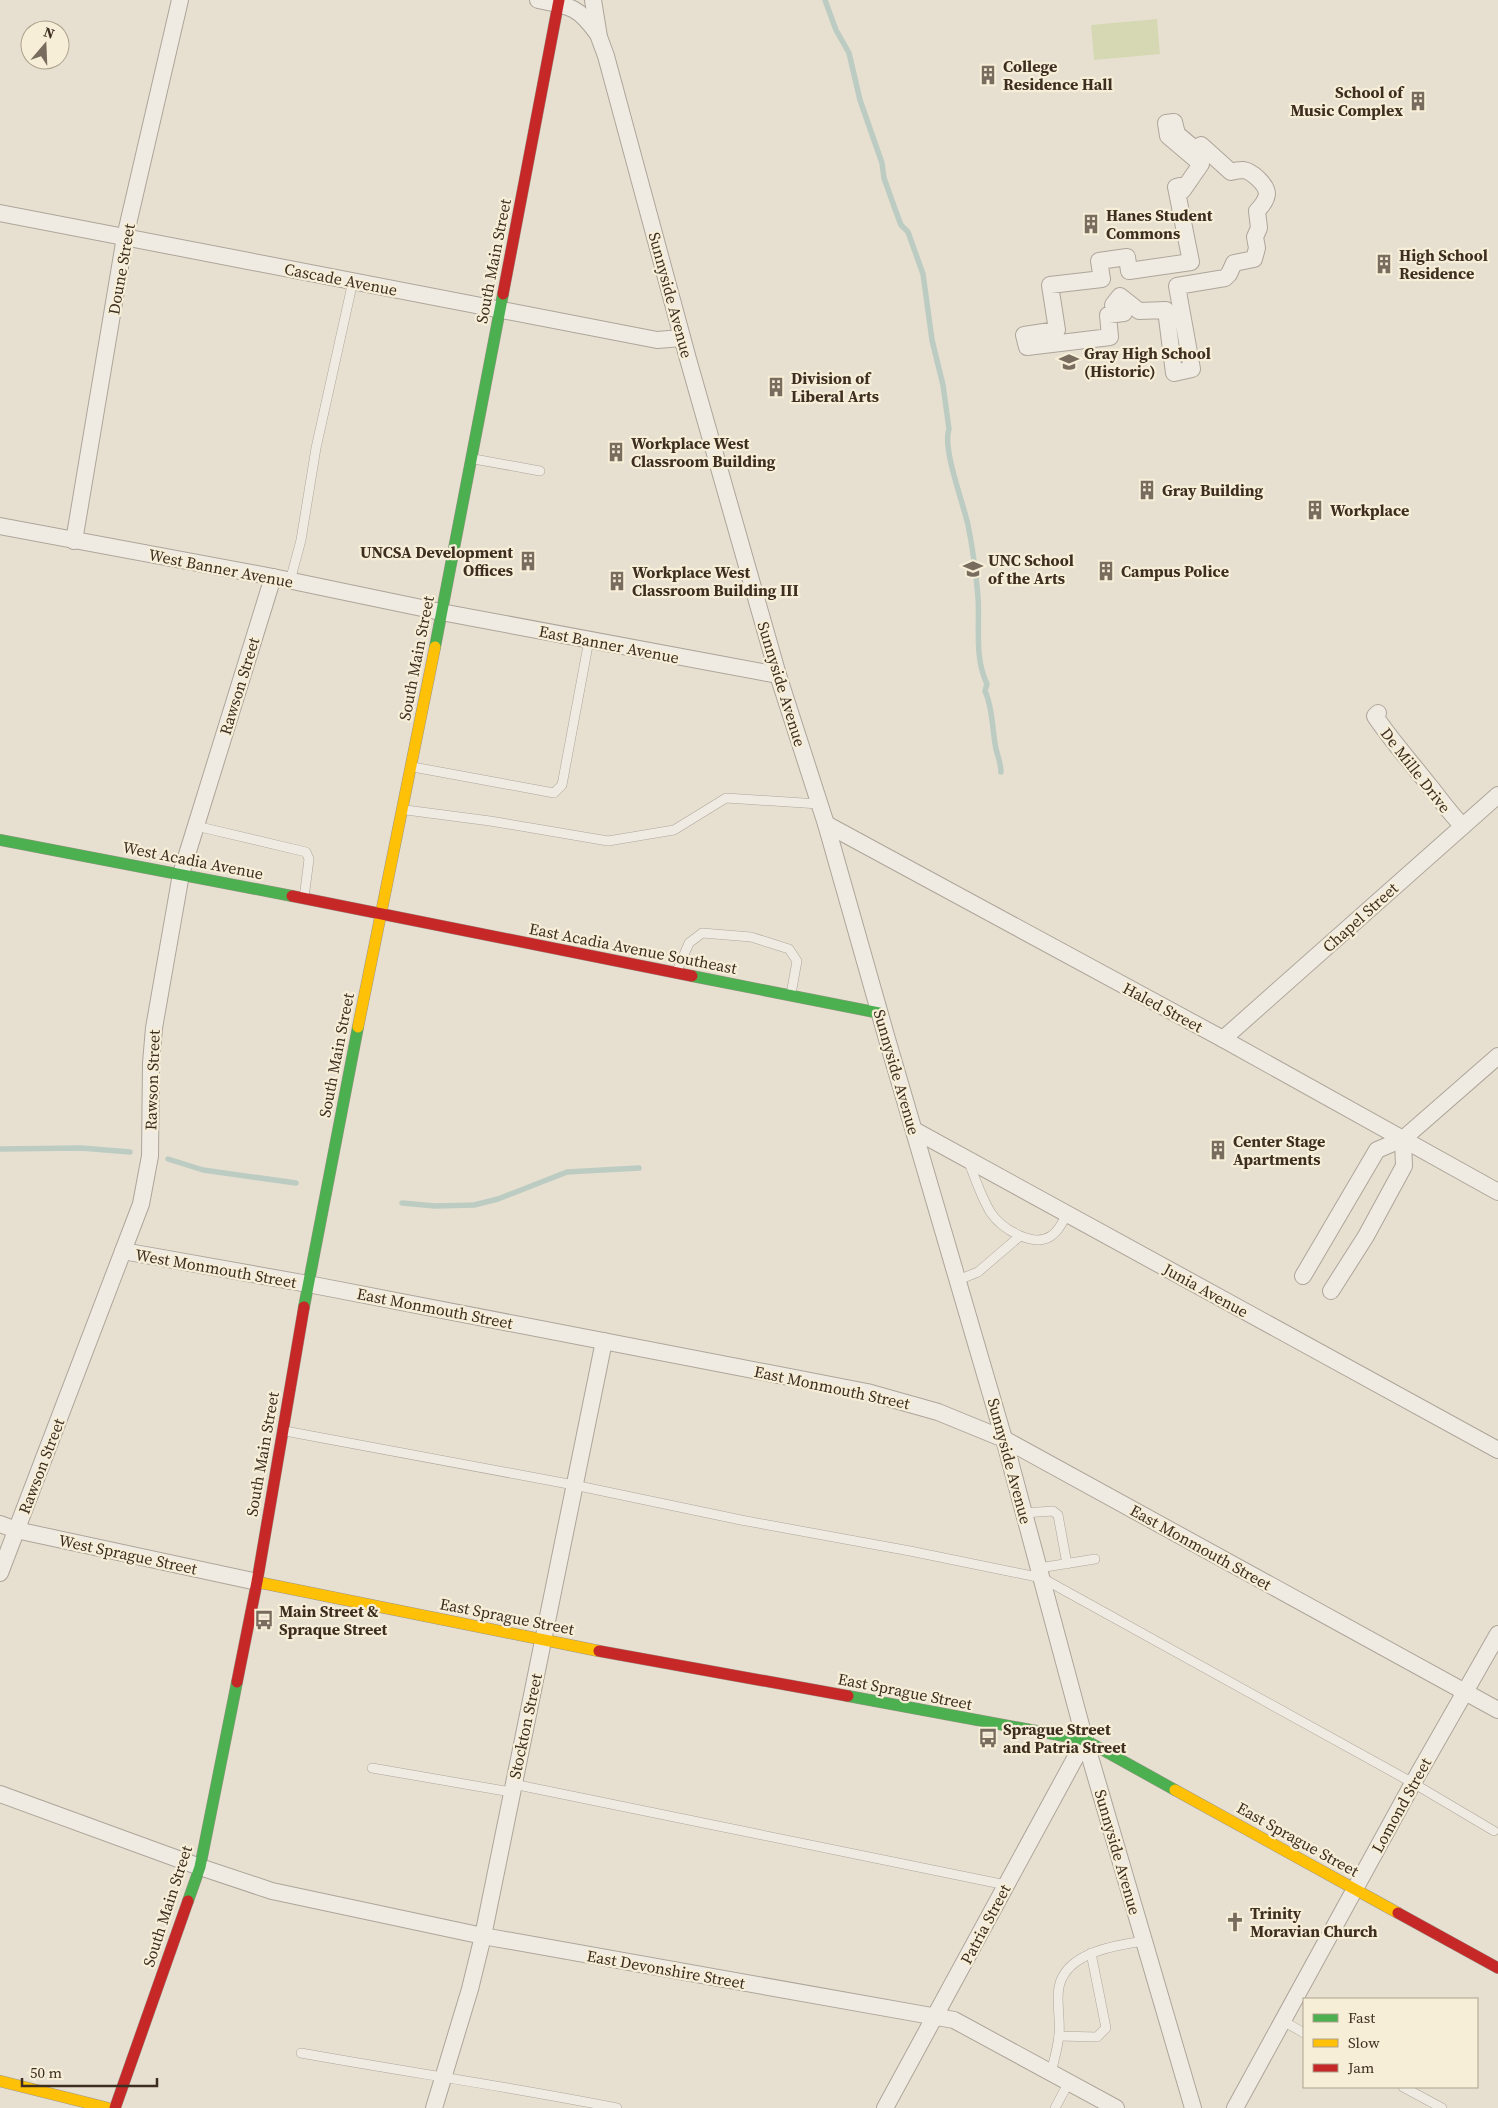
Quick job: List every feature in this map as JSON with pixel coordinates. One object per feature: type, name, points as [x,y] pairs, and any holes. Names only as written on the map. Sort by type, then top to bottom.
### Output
[{"type":"main road","name":"South Main Street","points":[[115,2108],[200,1867],[256,1582],[308,1284],[380,913],[412,767],[559,2]]},
{"type":"main road","name":"West Acadia Avenue","points":[[0,840],[380,913]]},
{"type":"main road","name":"East Acadia Avenue Southeast","points":[[380,913],[676,974],[879,1013]]},
{"type":"main road","name":"East Sprague Street","points":[[256,1582],[542,1640],[1085,1740],[1498,1968]]},
{"type":"main road","points":[[0,2081],[108,2108]]},
{"type":"street","name":"Doune Street","points":[[74,541],[125,237],[180,0]]},
{"type":"street","name":"Sunnyside Avenue","points":[[538,0],[559,2],[575,9],[585,16],[599,37]]},
{"type":"street","name":"Sunnyside Avenue","points":[[593,0],[599,37],[606,56],[682,338],[778,675],[826,824],[879,1013],[1004,1439],[1085,1740],[1193,2108]]},
{"type":"street","points":[[1174,122],[1176,134],[1196,150],[1201,145],[1231,172],[1242,170],[1248,172],[1264,186],[1267,192],[1266,198],[1257,211],[1259,228],[1255,237],[1257,248],[1254,259],[1234,263],[1225,278],[1177,286],[1192,369],[1174,373],[1166,310],[1139,311],[1120,296],[1112,305],[1124,313],[1108,316],[1110,337],[1027,347],[1024,335],[1056,330],[1050,285],[1102,279],[1099,261],[1126,257],[1129,271],[1191,262],[1176,187],[1180,186],[1183,190],[1201,164],[1168,136],[1166,123],[1174,122]]},
{"type":"street","name":"Cascade Avenue","points":[[0,213],[657,340],[682,338]]},
{"type":"street","name":"West Banner Avenue","points":[[0,526],[273,577],[441,612]]},
{"type":"street","name":"Rawson Street","points":[[0,1573],[141,1204],[150,1156],[151,1063],[154,1028],[181,874],[273,577]]},
{"type":"street","name":"East Banner Avenue","points":[[441,612],[778,675]]},
{"type":"street","name":"De Mille Drive","points":[[1378,713],[1375,716],[1394,744],[1429,784],[1449,812],[1463,826]]},
{"type":"street","name":"Chapel Street","points":[[1223,1039],[1498,795]]},
{"type":"street","name":"Haled Street","points":[[826,824],[1223,1039],[1498,1192]]},
{"type":"street","points":[[1304,1276],[1377,1150],[1403,1139],[1498,1056]]},
{"type":"street","name":"Junia Avenue","points":[[914,1130],[1498,1450]]},
{"type":"street","points":[[1331,1291],[1366,1236],[1404,1166],[1403,1139]]},
{"type":"street","name":"West Monmouth Street","points":[[124,1252],[308,1284]]},
{"type":"street","name":"East Monmouth Street","points":[[308,1284],[867,1392],[938,1412],[1004,1439],[1498,1710]]},
{"type":"street","name":"Stockton Street","points":[[434,2108],[470,1989],[483,1936],[604,1341]]},
{"type":"street","name":"West Sprague Street","points":[[0,1524],[16,1530],[256,1582]]},
{"type":"street","name":"Lomond Street","points":[[1234,2108],[1464,1691],[1498,1634]]},
{"type":"street","name":"Patria Street","points":[[885,2108],[1085,1740]]},
{"type":"street","name":"East Devonshire Street","points":[[0,1794],[200,1867],[272,1891],[483,1936],[934,2018],[954,2020],[1116,2108]]},
{"type":"lane","points":[[290,581],[301,540],[316,448],[353,281]]},
{"type":"lane","points":[[471,459],[540,471]]},
{"type":"lane","points":[[412,767],[554,793],[562,785],[590,640]]},
{"type":"lane","points":[[403,809],[490,821],[608,841],[674,830],[726,798],[819,804]]},
{"type":"lane","points":[[196,826],[306,852],[309,859],[304,898]]},
{"type":"lane","points":[[676,974],[689,943],[702,933],[751,937],[789,949],[797,961],[791,997]]},
{"type":"lane","points":[[968,1160],[992,1215],[1020,1236],[1036,1240],[1051,1236],[1058,1229],[1067,1214]]},
{"type":"lane","points":[[958,1280],[978,1272],[1020,1236]]},
{"type":"lane","points":[[283,1431],[574,1485],[741,1520],[1040,1573],[1413,1783],[1494,1832]]},
{"type":"lane","points":[[1024,1513],[1053,1510],[1058,1515],[1067,1564]]},
{"type":"lane","points":[[1040,1573],[1067,1564],[1095,1560]]},
{"type":"lane","points":[[372,1768],[512,1788],[1006,1886]]},
{"type":"lane","points":[[1052,2073],[1059,2036],[1059,1988],[1062,1977],[1069,1969],[1091,1953],[1112,1946],[1144,1941]]},
{"type":"lane","points":[[1059,2036],[1097,2037],[1106,2028],[1091,1953]]},
{"type":"lane","points":[[1282,2021],[1303,2032]]},
{"type":"lane","points":[[301,2053],[540,2093],[591,2106],[617,2108]]},
{"type":"lane","points":[[1055,2108],[1069,2082]]},
{"type":"lane","points":[[1405,2088],[1442,2108]]},
{"type":"green space","points":[[1157,19],[1160,54],[1094,60],[1091,25]]},
{"type":"waterway","points":[[825,0],[836,30],[849,53],[860,100],[882,163],[884,178],[901,225],[908,232],[923,274],[932,340],[943,385],[949,429],[948,449],[968,525],[973,552],[978,597],[980,663],[987,684],[985,691],[990,705],[1001,772]]},
{"type":"waterway","points":[[0,1149],[81,1148],[130,1152]]},
{"type":"waterway","points":[[168,1159],[203,1170],[296,1183]]},
{"type":"waterway","points":[[402,1203],[435,1206],[474,1205],[498,1199],[567,1172],[639,1168]]},
{"type":"traffic: fast","points":[[435,647],[503,294]]},
{"type":"traffic: fast","points":[[0,840],[292,896]]},
{"type":"traffic: fast","points":[[692,976],[879,1013]]},
{"type":"traffic: fast","points":[[304,1307],[358,1027]]},
{"type":"traffic: fast","points":[[188,1901],[200,1867],[237,1682]]},
{"type":"traffic: fast","points":[[848,1696],[1085,1740],[1175,1790]]},
{"type":"traffic: slow","points":[[358,1027],[435,647]]},
{"type":"traffic: slow","points":[[257,1582],[599,1651]]},
{"type":"traffic: slow","points":[[1175,1790],[1398,1913]]},
{"type":"traffic: slow","points":[[0,2081],[108,2108]]},
{"type":"traffic: jam","points":[[503,294],[559,0]]},
{"type":"traffic: jam","points":[[292,896],[692,976]]},
{"type":"traffic: jam","points":[[237,1682],[257,1582],[304,1307]]},
{"type":"traffic: jam","points":[[599,1651],[848,1696]]},
{"type":"traffic: jam","points":[[115,2108],[188,1901]]},
{"type":"traffic: jam","points":[[1398,1913],[1498,1968]]},
{"type":"place","name":"College Residence Hall","points":[[988,75]]},
{"type":"place","name":"School of Music Complex","points":[[1418,101]]},
{"type":"place","name":"Hanes Student Commons","points":[[1091,224]]},
{"type":"place","name":"High School Residence","points":[[1384,264]]},
{"type":"place","name":"Gray High School (Historic)","points":[[1069,362]]},
{"type":"place","name":"Division of Liberal Arts","points":[[776,387]]},
{"type":"place","name":"Workplace West Classroom Building","points":[[616,452]]},
{"type":"place","name":"Gray Building","points":[[1147,490]]},
{"type":"place","name":"Workplace","points":[[1315,510]]},
{"type":"place","name":"UNCSA Development Offices","points":[[528,561]]},
{"type":"place","name":"UNC School of the Arts","points":[[973,569]]},
{"type":"place","name":"Campus Police","points":[[1106,571]]},
{"type":"place","name":"Workplace West Classroom Building III","points":[[617,581]]},
{"type":"place","name":"Center Stage Apartments","points":[[1218,1150]]},
{"type":"place","name":"Main Street & Spraque Street","points":[[264,1620]]},
{"type":"place","name":"Sprague Street and Patria Street","points":[[988,1738]]},
{"type":"place","name":"Trinity Moravian Church","points":[[1235,1922]]}]
